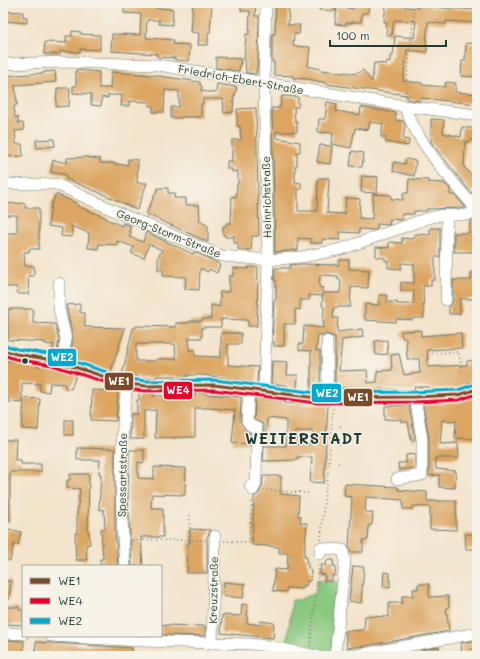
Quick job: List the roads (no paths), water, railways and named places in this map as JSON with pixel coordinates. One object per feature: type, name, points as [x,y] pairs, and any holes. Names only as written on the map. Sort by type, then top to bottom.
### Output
[{"type":"street","name":"Heinrichstraße","points":[[264,391],[268,260],[264,83],[266,3]]},
{"type":"street","name":"Friedrich-Ebert-Straße","points":[[3,64],[65,62],[158,65],[191,69],[264,83],[404,106],[477,115]]},
{"type":"street","points":[[404,106],[411,123],[427,149],[477,210]]},
{"type":"street","name":"Georg-Storm-Straße","points":[[3,184],[56,184],[126,216],[222,256],[268,260],[302,257],[342,249],[425,219],[441,215],[466,214],[477,210]]},
{"type":"street","points":[[446,300],[447,215]]},
{"type":"street","points":[[59,283],[59,309],[66,339],[62,362]]},
{"type":"street","points":[[326,341],[331,398]]},
{"type":"street","points":[[3,350],[16,354],[62,362],[127,384],[146,386],[214,385],[317,398],[459,395],[477,389]]},
{"type":"street","name":"Spessartstraße","points":[[125,565],[123,540],[122,442],[127,384]]},
{"type":"street","points":[[249,389],[247,421],[251,426],[257,428],[256,484],[251,488]]},
{"type":"street","points":[[397,479],[422,475],[422,439],[415,397]]},
{"type":"street","name":"Kreuzstraße","points":[[212,643],[215,538]]},
{"type":"street","points":[[321,550],[343,550],[345,561],[335,656]]},
{"type":"street","points":[[3,633],[22,634]]},
{"type":"street","points":[[352,656],[477,633]]},
{"type":"street","points":[[90,637],[258,644],[313,655]]},
{"type":"district","name":"WEITERSTADT","points":[[304,438]]}]
